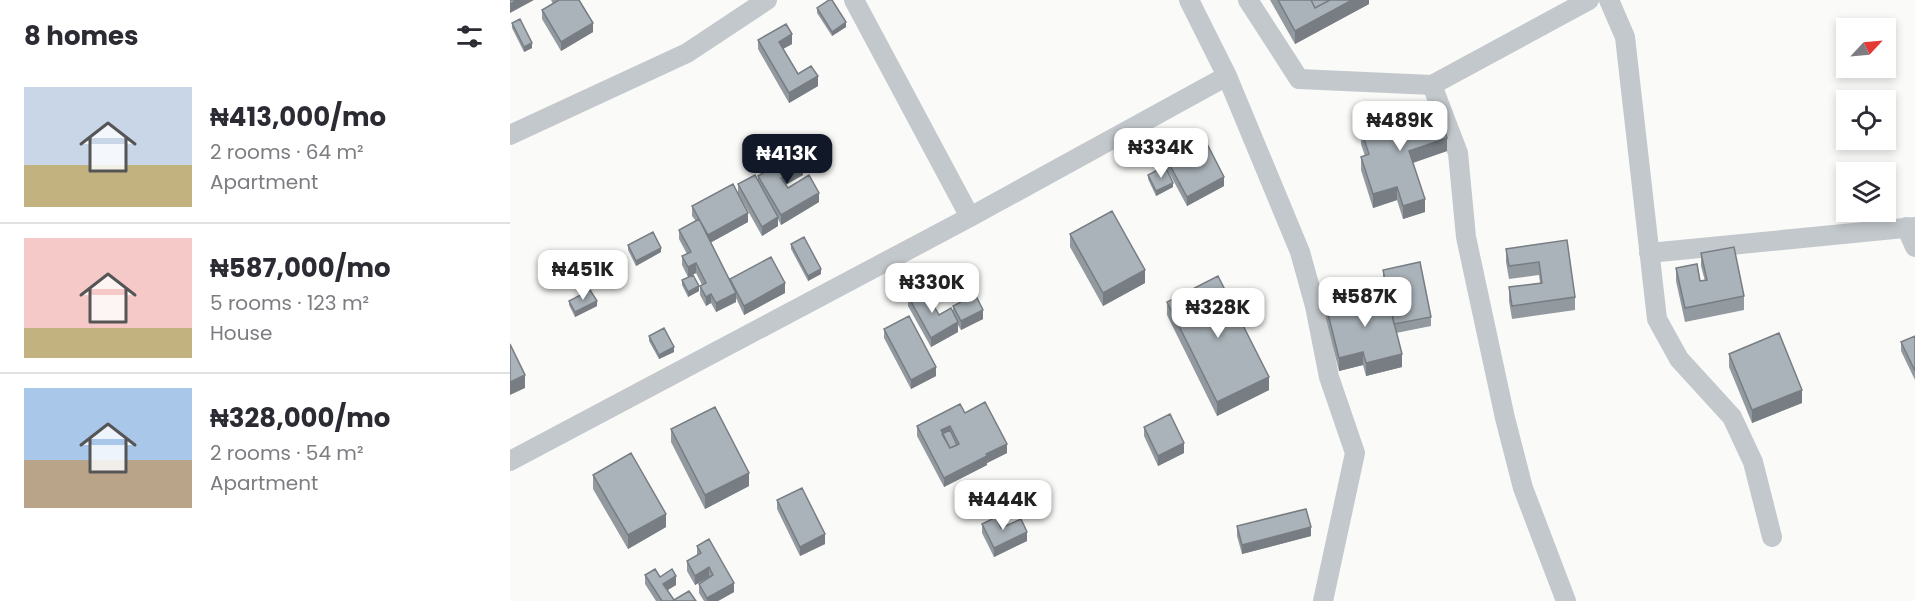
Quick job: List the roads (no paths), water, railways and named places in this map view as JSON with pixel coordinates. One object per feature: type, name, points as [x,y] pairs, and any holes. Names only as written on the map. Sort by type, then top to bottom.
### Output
[{"type":"street","points":[[510,135],[687,53],[767,0]]},
{"type":"street","points":[[854,0],[970,217]]},
{"type":"street","points":[[1189,0],[1227,76],[1300,252],[1315,306],[1329,377],[1355,453],[1323,601]]},
{"type":"street","points":[[1248,0],[1299,79],[1432,85],[1589,0]]},
{"type":"street","points":[[1609,0],[1625,38],[1657,319],[1678,359],[1732,417],[1753,462],[1772,537]]},
{"type":"street","points":[[510,461],[970,217],[1227,76]]},
{"type":"street","points":[[1432,85],[1458,153],[1466,237],[1505,418],[1523,488],[1566,601]]},
{"type":"street","points":[[1649,253],[1910,227],[1915,247]]}]
